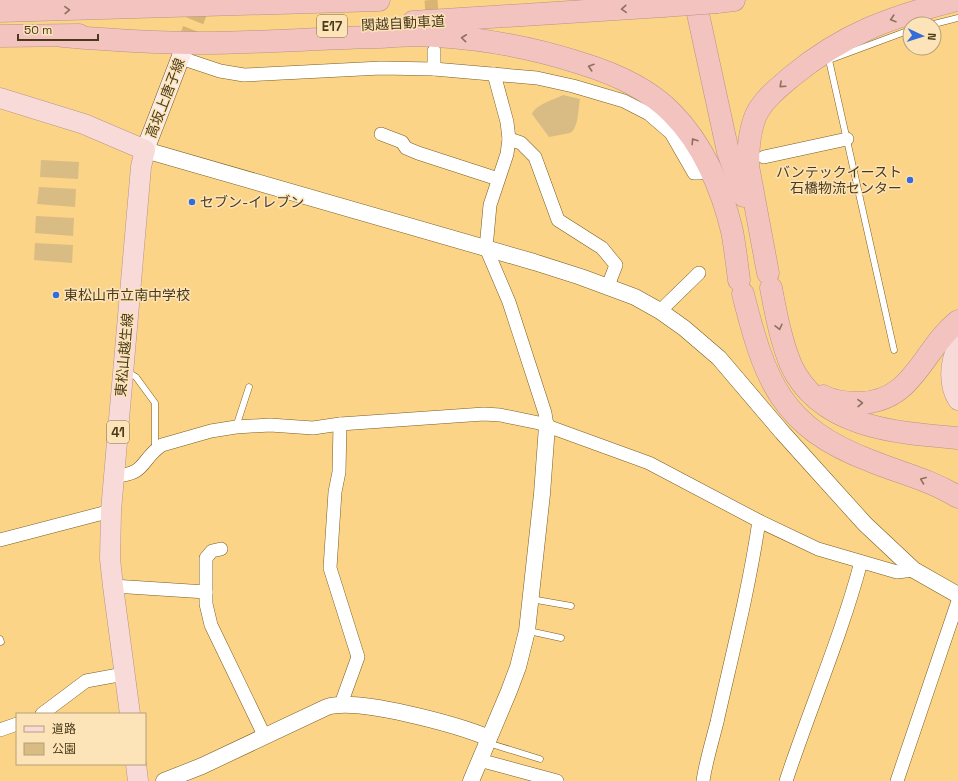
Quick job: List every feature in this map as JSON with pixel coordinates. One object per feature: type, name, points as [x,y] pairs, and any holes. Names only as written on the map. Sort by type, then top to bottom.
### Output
[{"type":"highway","points":[[0,4],[39,0]]},
{"type":"highway","name":"関越自動車道","points":[[0,12],[379,0]]},
{"type":"highway","points":[[695,0],[728,152],[737,180],[760,229]]},
{"type":"highway","points":[[957,0],[889,20],[856,33],[828,49],[803,67],[766,100],[757,114],[750,131],[748,166],[779,328],[792,366],[805,387],[818,401],[832,411],[851,420],[895,431],[958,438]]},
{"type":"highway","name":"関越自動車道","points":[[0,36],[63,36],[368,25],[673,3],[725,1]]},
{"type":"highway","points":[[673,3],[732,232],[741,287],[759,352],[767,375],[779,397],[793,414],[809,429],[828,442],[850,453],[925,480],[958,497]]},
{"type":"highway","points":[[63,36],[108,40],[201,43],[435,36],[480,40],[521,47],[560,57],[599,69],[629,82],[653,96],[672,112],[701,152],[723,202],[732,232]]},
{"type":"highway","points":[[792,366],[803,379],[826,397],[838,401],[869,403],[885,398],[900,390],[912,378],[942,338],[958,321]]},
{"type":"highway","points":[[759,352],[778,381],[792,398],[830,425],[874,439],[958,450]]},
{"type":"main road","name":"高坂上唐子線","points":[[145,150],[183,52]]},
{"type":"main road","points":[[0,98],[84,124],[145,150]]},
{"type":"main road","name":"東松山越生線","points":[[130,713],[112,586],[110,559],[111,511],[141,167],[145,150]]},
{"type":"main road","points":[[958,346],[952,363],[951,380],[958,400]]},
{"type":"main road","points":[[136,765],[138,781]]},
{"type":"street","points":[[434,51],[434,69]]},
{"type":"street","points":[[183,52],[220,71],[244,75],[381,68],[434,69],[537,78],[598,92],[624,100],[649,114],[671,133],[694,173],[700,173]]},
{"type":"street","points":[[474,780],[479,760],[518,667],[527,631],[548,441],[545,413],[514,316],[486,248],[490,205],[507,154],[509,139],[507,122],[494,74]]},
{"type":"street","points":[[381,134],[402,142],[406,148],[418,153],[498,179]]},
{"type":"street","points":[[509,139],[521,142],[534,157],[558,220],[602,248],[616,265],[608,286]]},
{"type":"street","points":[[764,156],[847,139]]},
{"type":"street","points":[[145,150],[486,248],[608,286],[635,297],[660,311],[700,341],[719,358],[865,524],[914,570],[958,596]]},
{"type":"street","points":[[660,311],[698,272]]},
{"type":"street","points":[[115,476],[136,472],[143,466],[155,450],[162,445],[211,431],[236,427],[270,425],[313,428],[340,424],[484,414],[500,415],[539,423],[654,465],[759,521],[818,549],[896,572],[914,570]]},
{"type":"street","points":[[340,424],[339,472],[335,492],[330,568],[358,657],[341,704]]},
{"type":"street","points":[[0,540],[111,511]]},
{"type":"street","points":[[703,781],[708,751],[716,725],[738,628],[759,521]]},
{"type":"street","points":[[221,549],[212,551],[206,558],[206,604],[217,640],[265,737]]},
{"type":"street","points":[[786,781],[840,633],[861,562]]},
{"type":"street","points":[[112,586],[206,592]]},
{"type":"street","points":[[897,781],[958,601]]},
{"type":"street","points":[[43,713],[86,681],[124,674]]},
{"type":"street","points":[[164,781],[202,766],[327,707],[341,704],[406,714],[488,741]]},
{"type":"street","points":[[0,730],[16,724]]},
{"type":"street","points":[[479,760],[557,781]]},
{"type":"lane","points":[[942,22],[958,18]]},
{"type":"lane","points":[[894,350],[828,60],[902,33]]},
{"type":"lane","points":[[123,368],[136,377],[155,403],[155,450]]},
{"type":"lane","points":[[236,427],[249,386]]},
{"type":"lane","points":[[531,599],[571,606]]},
{"type":"lane","points":[[527,631],[561,638]]},
{"type":"lane","points":[[488,741],[540,759]]},
{"type":"green space","points":[[563,95],[580,99],[577,122],[570,133],[549,137],[532,114],[541,105]]},
{"type":"green space","points":[[41,160],[79,162],[78,179],[40,177]]},
{"type":"green space","points":[[39,187],[76,189],[75,207],[37,204]]},
{"type":"green space","points":[[36,216],[74,218],[73,236],[35,233]]},
{"type":"green space","points":[[35,243],[73,245],[72,263],[34,260]]},
{"type":"tunnel","points":[[185,46],[203,0]]},
{"type":"tunnel","points":[[431,0],[433,28]]},
{"type":"place","name":"バンテックイースト 石橋物流センター","points":[[910,180]]},
{"type":"place","name":"セブン-イレブン","points":[[192,202]]},
{"type":"place","name":"東松山市立南中学校","points":[[56,295]]}]
